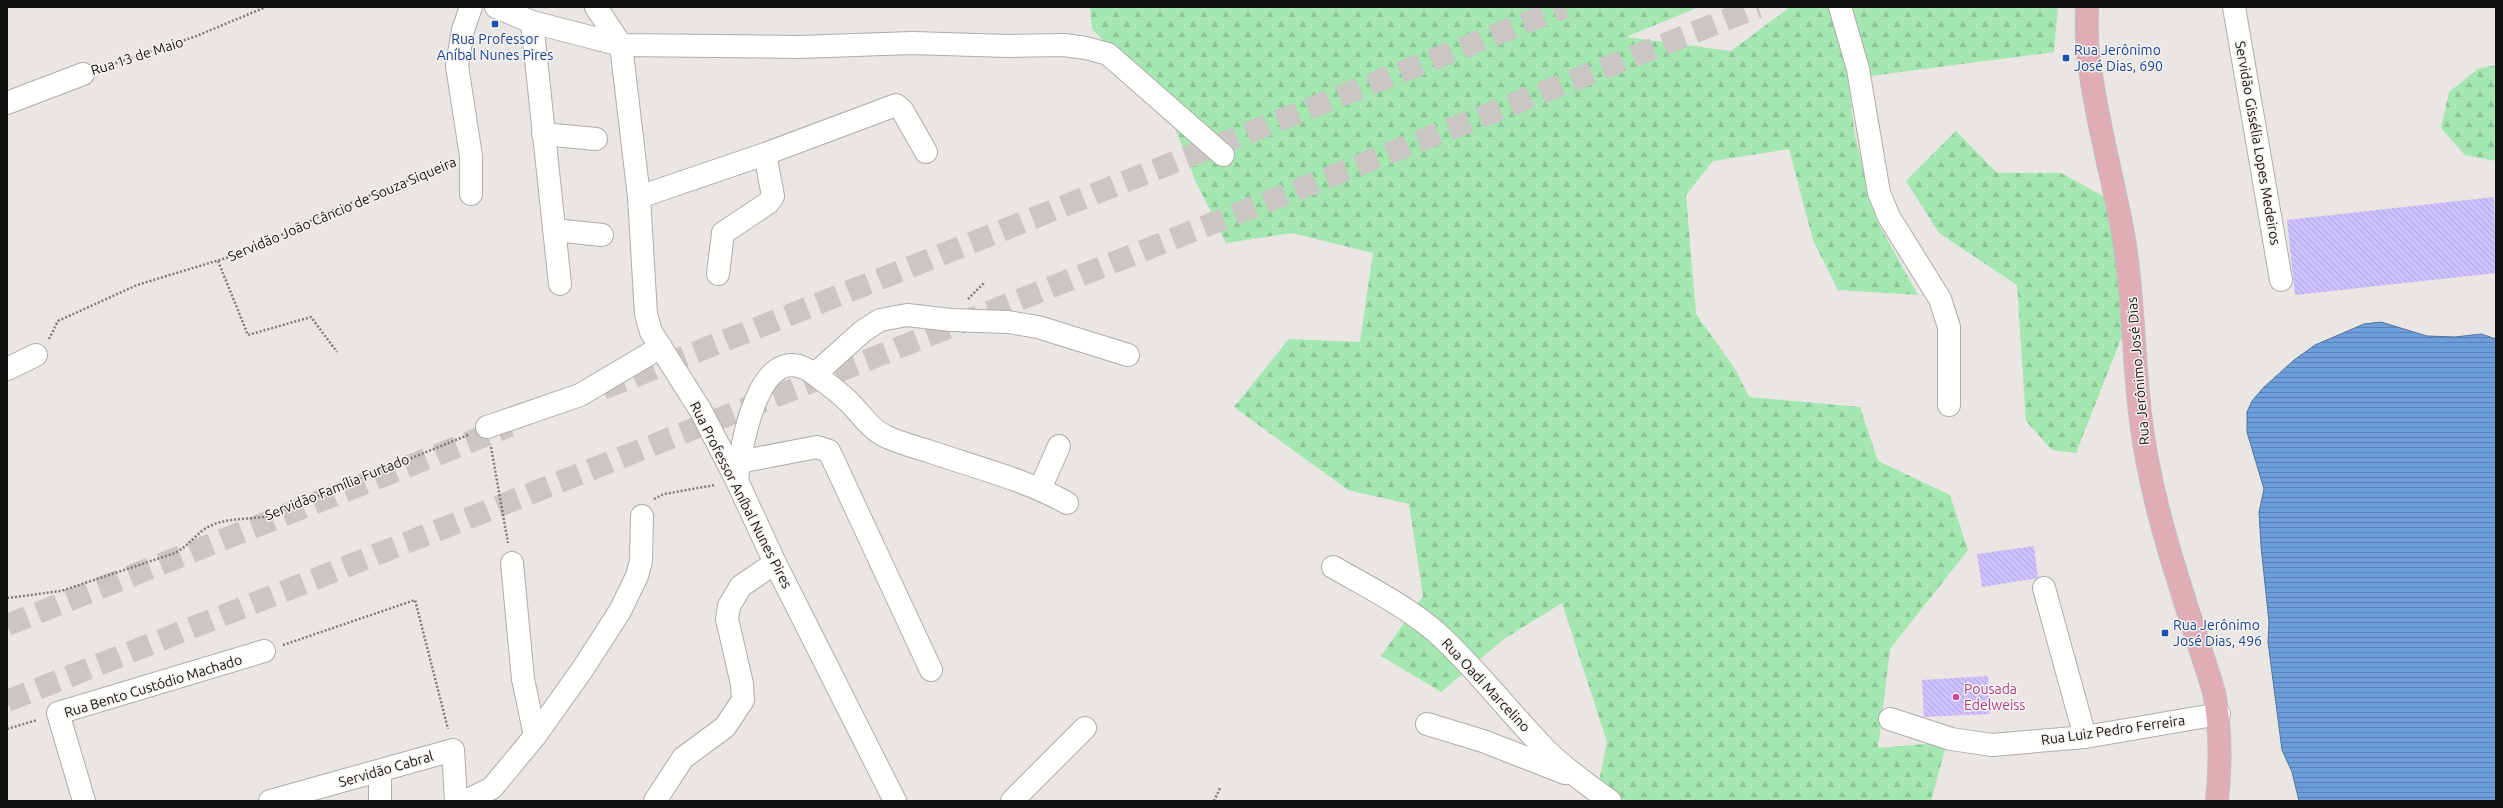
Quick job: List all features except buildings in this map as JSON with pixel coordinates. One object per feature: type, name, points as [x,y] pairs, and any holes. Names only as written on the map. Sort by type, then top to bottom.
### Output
[{"type":"main road","name":"Rua Jerônimo José Dias","points":[[2087,7],[2088,51],[2092,83],[2124,238],[2130,278],[2140,421],[2167,536],[2214,692],[2218,714],[2221,755],[2217,801]]},
{"type":"street","points":[[471,7],[463,30],[457,66],[471,156],[471,194]]},
{"type":"street","points":[[496,7],[532,22],[621,45],[799,47],[912,43],[1008,46],[1064,45],[1086,48],[1108,54],[1224,155]]},
{"type":"street","points":[[596,7],[621,45]]},
{"type":"street","points":[[1840,7],[1858,69],[1879,192],[1889,217],[1940,299],[1949,327],[1949,405]]},
{"type":"street","name":"Servidão Gissélia Lopes Medeiros","points":[[2234,7],[2281,280]]},
{"type":"street","points":[[532,22],[560,284]]},
{"type":"street","name":"Rua Professor Aníbal Nunes Pires","points":[[621,45],[639,197],[646,314],[651,332],[738,472],[774,563],[895,801]]},
{"type":"street","name":"Rua 13 de Maio","points":[[7,103],[83,74]]},
{"type":"street","points":[[639,197],[765,154],[896,105],[902,110],[926,152]]},
{"type":"street","points":[[543,134],[596,139]]},
{"type":"street","points":[[718,274],[723,233],[768,203],[773,196],[765,154]]},
{"type":"street","points":[[554,230],[602,235]]},
{"type":"street","points":[[815,374],[863,331],[880,320],[893,316],[1008,322],[1038,327],[1128,355]]},
{"type":"street","points":[[487,427],[580,395],[661,348]]},
{"type":"street","points":[[7,369],[36,355]]},
{"type":"street","points":[[931,670],[829,451],[817,447],[738,472],[746,424],[760,388],[767,378],[786,366],[799,366],[815,374],[850,403],[863,420],[887,437],[1040,489],[1067,503]]},
{"type":"street","points":[[1040,489],[1059,446]]},
{"type":"street","points":[[466,801],[492,788],[535,736],[582,670],[620,611],[637,576],[641,561],[642,516]]},
{"type":"street","points":[[512,563],[523,679],[535,736]]},
{"type":"street","points":[[655,801],[683,758],[725,726],[743,700],[742,684],[727,619],[729,606],[741,586],[774,563]]},
{"type":"street","name":"Rua Oadi Marcelino","points":[[1333,567],[1412,614],[1434,631],[1466,660],[1546,750],[1579,779],[1610,801]]},
{"type":"street","points":[[2044,588],[2085,737]]},
{"type":"street","name":"Rua Bento Custódio Machado","points":[[84,801],[58,713],[264,651]]},
{"type":"street","name":"Rua Luiz Pedro Ferreira","points":[[1890,719],[1951,739],[1992,745],[2085,737],[2218,714]]},
{"type":"street","points":[[1427,724],[1483,741],[1579,779]]},
{"type":"street","points":[[1012,801],[1085,728]]},
{"type":"street","name":"Servidão Cabral","points":[[270,801],[453,750],[456,801]]},
{"type":"street","points":[[380,771],[380,801]]},
{"type":"path","name":"Rua 13 de Maio","points":[[83,74],[194,37],[266,7]]},
{"type":"path","name":"Servidão João Câncio de Souza Siqueira","points":[[36,355],[47,341],[58,321],[137,285],[249,251],[328,212],[471,156]]},
{"type":"path","points":[[218,261],[248,335],[311,317],[337,352]]},
{"type":"path","points":[[487,427],[512,563]]},
{"type":"path","name":"Servidão Família Furtado","points":[[7,598],[61,592],[175,553],[185,548],[208,527],[225,521],[253,519],[268,516],[487,427]]},
{"type":"path","points":[[642,516],[645,507],[664,494],[738,472]]},
{"type":"path","points":[[264,651],[415,600],[453,750]]},
{"type":"path","points":[[7,729],[58,713]]},
{"type":"path","points":[[1214,801],[1220,788]]},
{"type":"green space","points":[[1090,7],[1699,7],[1626,37],[1731,51],[1790,7],[2058,7],[2054,52],[1848,79],[1855,136],[1877,221],[1918,295],[1838,290],[1813,240],[1789,149],[1713,161],[1686,195],[1696,314],[1735,369],[1749,397],[1860,407],[1878,461],[1950,495],[1968,550],[1890,649],[1878,748],[1947,742],[1931,801],[1595,801],[1607,742],[1562,603],[1504,639],[1441,692],[1381,656],[1423,596],[1409,504],[1348,490],[1234,407],[1289,339],[1360,342],[1373,253],[1292,233],[1226,243],[1196,182],[1166,105],[1092,29]]},
{"type":"green space","points":[[2496,65],[2496,161],[2465,155],[2441,128],[2449,92],[2478,69]]},
{"type":"green space","points":[[1956,131],[1997,173],[2061,173],[2103,196],[2118,245],[2126,326],[2076,453],[2052,450],[2026,421],[2017,285],[1939,233],[1906,181]]},
{"type":"water","points":[[2381,322],[2427,336],[2455,337],[2481,334],[2496,339],[2496,801],[2299,801],[2292,772],[2282,750],[2268,642],[2269,622],[2261,546],[2259,512],[2264,489],[2247,432],[2247,412],[2252,401],[2263,388],[2294,360],[2315,345],[2364,324]]},
{"type":"tunnel","points":[[603,389],[1565,7]]},
{"type":"tunnel","points":[[7,701],[1758,7]]},
{"type":"tunnel","points":[[7,625],[510,426]]},
{"type":"place","name":"Rua Professor Aníbal Nunes Pires","points":[[495,24]]},
{"type":"place","name":"Rua Jerônimo José Dias, 690","points":[[2066,58]]},
{"type":"place","name":"Rua Jerônimo José Dias, 496","points":[[2165,633]]},
{"type":"place","name":"Pousada Edelweiss","points":[[1956,697]]}]
